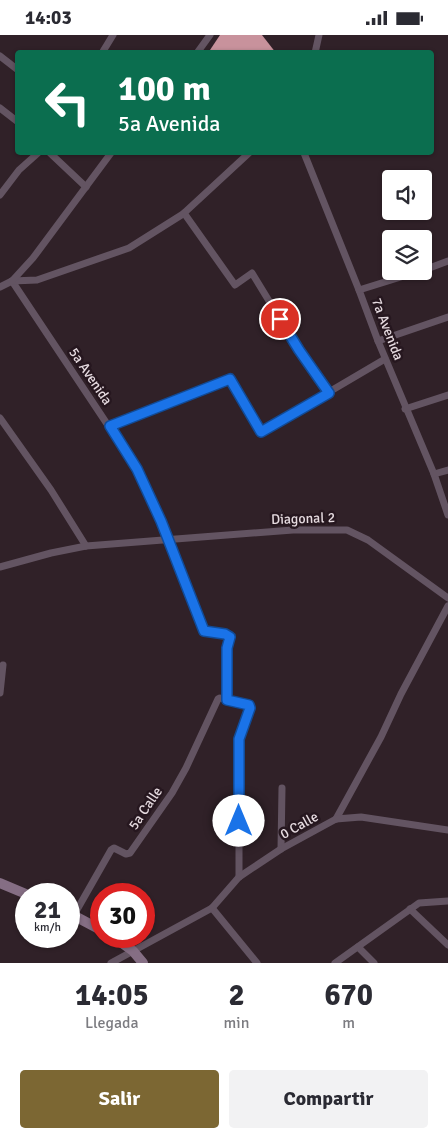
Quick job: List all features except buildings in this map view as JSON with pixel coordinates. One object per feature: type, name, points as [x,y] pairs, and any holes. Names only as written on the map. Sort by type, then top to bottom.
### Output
[{"type":"street","points":[[104,50],[113,35]]},
{"type":"street","points":[[199,50],[210,35]]},
{"type":"street","points":[[316,50],[319,35]]},
{"type":"street","points":[[0,56],[15,68]]},
{"type":"street","points":[[0,108],[15,120]]},
{"type":"street","points":[[1,190],[23,165],[36,155]]},
{"type":"street","points":[[52,155],[86,187]]},
{"type":"street","points":[[0,287],[12,281],[33,258],[110,155]]},
{"type":"street","points":[[12,281],[37,280],[129,248],[184,213],[247,155]]},
{"type":"street","name":"7a Avenida","points":[[305,155],[360,290],[405,409],[434,474],[448,515]]},
{"type":"street","points":[[184,213],[235,285],[252,273],[299,350],[329,393]]},
{"type":"street","points":[[432,267],[448,261]]},
{"type":"street","points":[[360,290],[392,280]]},
{"type":"street","name":"5a Avenida","points":[[12,281],[137,469],[169,539],[204,631],[225,634],[230,637],[227,648],[227,700]]},
{"type":"street","points":[[378,341],[448,317]]},
{"type":"street","points":[[110,426],[230,379],[261,432],[386,359]]},
{"type":"street","points":[[405,409],[448,395]]},
{"type":"street","points":[[0,418],[51,490],[86,546]]},
{"type":"street","points":[[434,474],[448,470]]},
{"type":"street","name":"Diagonal 2","points":[[1,565],[86,546],[293,530],[347,530],[368,541],[448,598]]},
{"type":"street","points":[[336,819],[382,737],[401,694],[448,607]]},
{"type":"street","points":[[0,693],[3,665]]},
{"type":"street","name":"5a Calle","points":[[80,900],[111,850],[114,848],[126,854],[130,853],[172,793],[186,768],[218,699],[227,700]]},
{"type":"street","points":[[227,700],[249,705],[250,708],[239,739],[239,877]]},
{"type":"street","points":[[281,849],[282,788]]},
{"type":"street","name":"0 Calle","points":[[111,963],[212,908],[239,877],[281,849],[336,819],[361,817],[448,829]]},
{"type":"street","points":[[0,883],[15,889]]},
{"type":"street","points":[[335,963],[419,903],[448,901]]},
{"type":"street","points":[[212,908],[257,963]]},
{"type":"street","points":[[410,909],[448,945]]},
{"type":"street","points":[[358,947],[374,963]]},
{"type":"street","points":[[129,948],[143,963]]},
{"type":"route","points":[[239,821],[239,735],[250,707],[249,705],[227,700],[227,648],[230,637],[225,634],[204,631],[161,521],[137,469],[110,426],[230,379],[261,432],[329,393],[280,319]]}]
